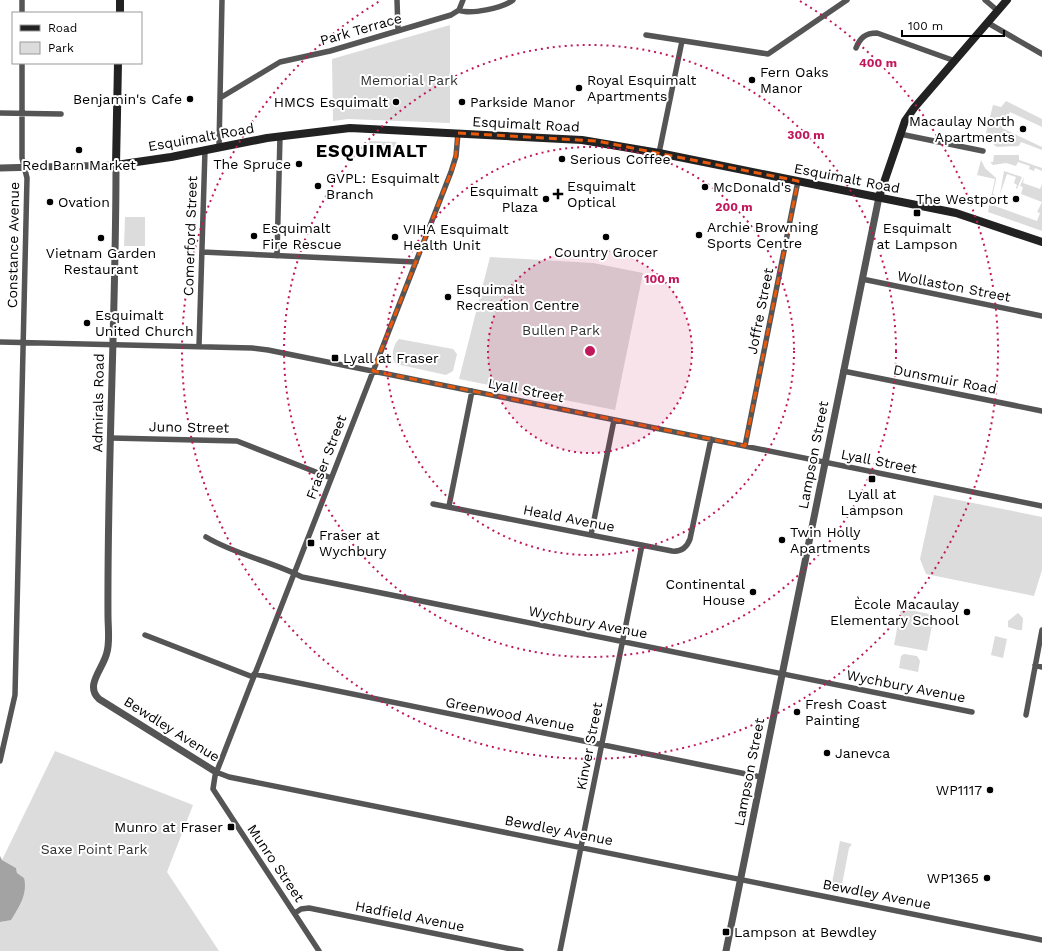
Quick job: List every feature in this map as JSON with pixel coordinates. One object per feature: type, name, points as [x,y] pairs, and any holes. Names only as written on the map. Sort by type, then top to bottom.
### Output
[{"type":"main road","points":[[120,0],[120,12]]},
{"type":"main road","name":"Lampson Street","points":[[879,197],[905,121],[914,108],[1007,0]]},
{"type":"main road","name":"Admirals Road","points":[[116,165],[118,64]]},
{"type":"main road","name":"Esquimalt Road","points":[[116,165],[171,157],[280,136],[350,128],[589,140],[879,197],[971,217],[1042,242]]},
{"type":"street","points":[[22,0],[22,12]]},
{"type":"street","points":[[219,147],[222,0]]},
{"type":"street","points":[[397,0],[398,31]]},
{"type":"street","points":[[459,10],[463,0]]},
{"type":"street","name":"Park Terrace","points":[[220,98],[280,62],[398,31],[451,15],[459,10],[472,12],[504,5],[513,0]]},
{"type":"street","points":[[646,35],[768,54],[847,0]]},
{"type":"street","points":[[985,0],[998,11]]},
{"type":"street","points":[[988,23],[1042,54]]},
{"type":"street","points":[[856,48],[863,36],[877,33],[955,61]]},
{"type":"street","points":[[659,153],[682,41]]},
{"type":"street","name":"Constance Avenue","points":[[0,761],[15,695],[27,178],[24,168],[22,64]]},
{"type":"street","points":[[0,113],[61,114]]},
{"type":"street","name":"Fraser Street","points":[[213,789],[216,772],[253,676],[455,162],[458,133]]},
{"type":"street","points":[[900,134],[982,151]]},
{"type":"street","points":[[277,256],[280,136]]},
{"type":"street","name":"Comerford Street","points":[[199,346],[205,150]]},
{"type":"street","name":"Esquimalt Road","points":[[0,168],[116,165]]},
{"type":"street","name":"Admirals Road","points":[[94,692],[94,682],[106,657],[108,644],[116,165]]},
{"type":"street","name":"Joffre Street","points":[[745,446],[798,181]]},
{"type":"street","name":"Lampson Street","points":[[726,951],[879,197]]},
{"type":"street","points":[[202,252],[416,262]]},
{"type":"street","name":"Wollaston Street","points":[[862,279],[1042,316]]},
{"type":"street","name":"Lyall Street","points":[[0,342],[199,346],[268,350],[1042,506]]},
{"type":"street","name":"Dunsmuir Road","points":[[843,371],[1042,411]]},
{"type":"street","points":[[449,506],[472,391]]},
{"type":"street","points":[[591,535],[614,420]]},
{"type":"street","name":"Juno Street","points":[[111,438],[232,440],[331,478]]},
{"type":"street","name":"Heald Avenue","points":[[433,504],[672,551],[684,549],[690,539],[710,439]]},
{"type":"street","name":"Wychbury Avenue","points":[[206,537],[224,548],[265,560],[294,572],[302,577],[972,712]]},
{"type":"street","name":"Kinver Street","points":[[560,951],[642,545]]},
{"type":"street","points":[[1026,715],[1042,630]]},
{"type":"street","name":"Greenwood Avenue","points":[[145,635],[253,676],[761,777]]},
{"type":"street","points":[[1035,665],[1042,667]]},
{"type":"street","name":"Bewdley Avenue","points":[[94,692],[99,699],[216,772],[229,777],[1042,940]]},
{"type":"street","name":"Munro Street","points":[[213,789],[319,951]]},
{"type":"street","name":"Hadfield Avenue","points":[[295,913],[301,909],[309,908],[521,951]]},
{"type":"highlighted area","points":[[458,133],[597,141],[798,181],[745,446],[373,371],[455,162]]},
{"type":"green space","name":"Memorial Park","points":[[450,25],[450,123],[348,119],[333,121],[332,59]]},
{"type":"green space","points":[[1006,101],[1042,119],[1042,127],[1010,112],[1002,128],[1042,147],[1042,150],[1021,142],[1019,146],[997,147],[994,145],[995,135],[986,133],[993,105],[1001,107]]},
{"type":"green space","points":[[369,141],[397,142],[394,147],[367,146],[366,148],[366,143],[369,143]]},
{"type":"green space","points":[[994,155],[1019,155],[1019,160],[1042,168],[1042,171],[1035,168],[1034,171],[1029,169],[1030,166],[1018,162],[1016,166],[1006,163],[993,165],[990,162],[993,162]]},
{"type":"green space","points":[[981,160],[985,168],[996,178],[993,193],[997,200],[995,206],[1037,221],[1040,213],[1037,212],[1042,202],[1042,231],[988,212],[995,179],[977,175]]},
{"type":"green space","points":[[1004,171],[1022,177],[1017,189],[1017,185],[1014,183],[1016,177],[1007,174],[1000,194]]},
{"type":"green space","points":[[1024,177],[1023,183],[1040,189],[1042,184],[1042,202],[1021,194],[1023,187],[1020,186]]},
{"type":"green space","points":[[125,217],[145,217],[145,246],[124,246]]},
{"type":"green space","name":"Bullen Park","points":[[490,257],[593,263],[643,273],[615,410],[459,379]]},
{"type":"green space","points":[[399,339],[453,349],[457,354],[453,371],[446,375],[396,364],[393,359],[393,352],[395,344]]},
{"type":"green space","points":[[934,495],[1042,517],[1042,570],[1034,596],[926,574],[920,559]]},
{"type":"green space","points":[[901,608],[934,615],[927,651],[894,645]]},
{"type":"green space","points":[[1018,613],[1023,618],[1022,630],[1008,627],[1008,621]]},
{"type":"green space","points":[[995,636],[1007,639],[1003,658],[991,655]]},
{"type":"green space","points":[[904,654],[917,656],[920,661],[918,672],[899,668],[901,656]]},
{"type":"green space","name":"Saxe Point Park","points":[[55,751],[193,805],[167,872],[219,951],[0,951],[0,922],[7,920],[17,911],[22,899],[24,878],[17,873],[16,868],[2,860]]},
{"type":"green space","points":[[840,841],[852,844],[849,848],[841,890],[831,888]]},
{"type":"shaded area","points":[[0,856],[2,860],[16,868],[17,873],[24,878],[25,889],[20,905],[11,920],[0,922]]},
{"type":"place","name":"Fern Oaks Manor","points":[[752,80]]},
{"type":"place","name":"Royal Esquimalt Apartments","points":[[579,88]]},
{"type":"place","name":"Benjamin's Cafe","points":[[190,99]]},
{"type":"place","name":"HMCS Esquimalt","points":[[396,102]]},
{"type":"place","name":"Parkside Manor","points":[[462,102]]},
{"type":"place","name":"Macaulay North Apartments","points":[[1023,129]]},
{"type":"place","name":"Red Barn Market","points":[[79,150]]},
{"type":"place","name":"Serious Coffee","points":[[562,159]]},
{"type":"place","name":"The Spruce","points":[[299,164]]},
{"type":"place","name":"GVPL: Esquimalt Branch","points":[[318,186]]},
{"type":"place","name":"McDonald's","points":[[705,187]]},
{"type":"place","name":"Esquimalt Optical","points":[[558,194]]},
{"type":"place","name":"Esquimalt Plaza","points":[[546,199]]},
{"type":"place","name":"The Westport","points":[[1016,199]]},
{"type":"place","name":"Ovation","points":[[50,202]]},
{"type":"place","name":"Esquimalt at Lampson","points":[[917,213]]},
{"type":"place","name":"Archie Browning Sports Centre","points":[[699,235]]},
{"type":"place","name":"Esquimalt Fire Rescue","points":[[254,236]]},
{"type":"place","name":"VIHA Esquimalt Health Unit","points":[[395,237]]},
{"type":"place","name":"Country Grocer","points":[[606,237]]},
{"type":"place","name":"Vietnam Garden Restaurant","points":[[101,238]]},
{"type":"place","name":"Esquimalt Recreation Centre","points":[[448,297]]},
{"type":"place","name":"Esquimalt United Church","points":[[87,323]]},
{"type":"place","name":"Lyall at Fraser","points":[[335,358]]},
{"type":"place","name":"Lyall at Lampson","points":[[872,479]]},
{"type":"place","name":"Twin Holly Apartments","points":[[782,540]]},
{"type":"place","name":"Fraser at Wychbury","points":[[311,543]]},
{"type":"place","name":"Continental House","points":[[753,592]]},
{"type":"place","name":"Ècole Macaulay Elementary School","points":[[967,612]]},
{"type":"place","name":"Fresh Coast Painting","points":[[797,712]]},
{"type":"place","name":"Janevca","points":[[827,753]]},
{"type":"place","name":"WP1117","points":[[990,790]]},
{"type":"place","name":"Munro at Fraser","points":[[231,827]]},
{"type":"place","name":"WP1365","points":[[987,878]]},
{"type":"place","name":"Lampson at Bewdley","points":[[726,932]]},
{"type":"district","name":"ESQUIMALT","points":[[372,150]]}]
